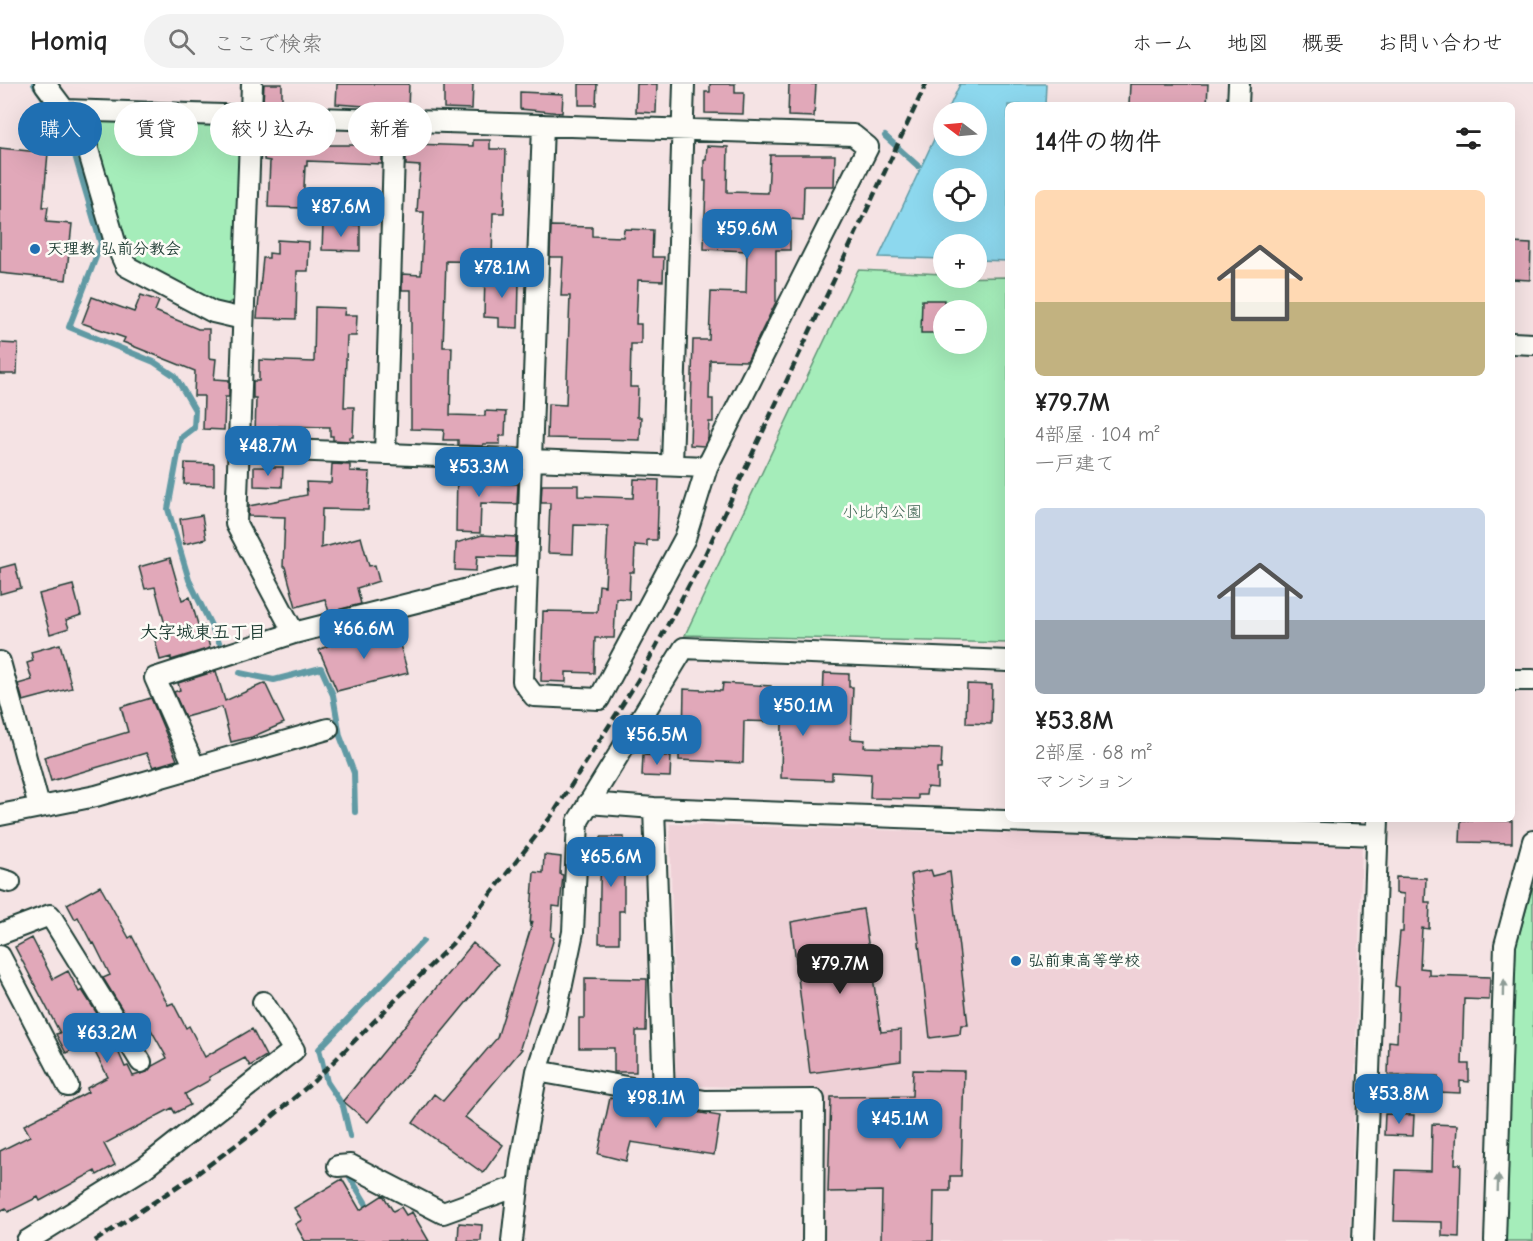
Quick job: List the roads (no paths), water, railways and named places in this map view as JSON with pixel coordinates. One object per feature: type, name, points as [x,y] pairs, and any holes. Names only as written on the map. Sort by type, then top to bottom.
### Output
[{"type":"street","points":[[45,84],[58,102]]},
{"type":"street","points":[[251,102],[252,84]]},
{"type":"street","points":[[672,465],[684,84]]},
{"type":"street","points":[[1238,102],[1239,84]]},
{"type":"street","points":[[102,111],[210,115]]},
{"type":"street","points":[[432,121],[853,135],[868,147],[707,467],[685,538],[600,699],[534,696],[523,681],[543,125]]},
{"type":"street","points":[[90,156],[115,242],[126,266],[213,312],[243,319]]},
{"type":"street","points":[[249,156],[236,524],[294,633]]},
{"type":"street","points":[[385,454],[394,156]]},
{"type":"street","points":[[1515,343],[1533,344]]},
{"type":"street","points":[[238,448],[707,467]]},
{"type":"street","points":[[195,768],[155,678],[294,633],[527,574]]},
{"type":"street","points":[[512,1241],[518,1186],[537,1071],[556,1013],[573,932],[578,821],[684,648],[1005,661]]},
{"type":"street","points":[[0,662],[39,806]]},
{"type":"street","points":[[1515,680],[1533,680]]},
{"type":"street","points":[[0,815],[96,796],[328,729]]},
{"type":"street","points":[[588,803],[654,808],[1005,820]]},
{"type":"street","points":[[654,808],[664,1094]]},
{"type":"street","points":[[1101,822],[1377,827],[1363,1241]]},
{"type":"street","points":[[1495,1241],[1505,945],[1533,841]]},
{"type":"street","points":[[0,934],[50,915],[141,1062]]},
{"type":"street","points":[[0,956],[68,1086]]},
{"type":"street","points":[[27,1241],[144,1168],[294,1050],[262,1002]]},
{"type":"street","points":[[537,1071],[705,1101],[814,1100],[813,1241]]},
{"type":"street","points":[[338,1166],[350,1165],[443,1213],[518,1186]]},
{"type":"water","points":[[960,84],[1046,84],[1045,102],[1005,102],[1005,261],[987,260],[987,234],[933,234],[933,259],[879,257],[933,141],[933,156],[987,156],[987,102],[952,102]]},
{"type":"waterway","points":[[34,84],[69,135],[101,244],[69,327],[154,362],[175,376],[195,410],[194,428],[181,438],[168,509],[189,580],[219,642]]},
{"type":"waterway","points":[[885,136],[918,166]]},
{"type":"waterway","points":[[240,673],[274,680],[321,668],[333,695],[340,736],[354,773],[355,812]]},
{"type":"waterway","points":[[350,1136],[343,1106],[327,1082],[319,1049],[423,941]]},
{"type":"waterway","points":[[350,1177],[371,1212]]},
{"type":"railway","points":[[95,1241],[198,1173],[259,1128],[314,1081],[452,944],[553,814],[638,680],[702,561],[926,84]]},
{"type":"place","name":"天理教 弘前分教会","points":[[35,249]]},
{"type":"place","name":"弘前東高等学校","points":[[1016,961]]},
{"type":"district","name":"大字城東五丁目","points":[[203,632]]},
{"type":"park label","name":"小比内公園","points":[[882,512]]}]
